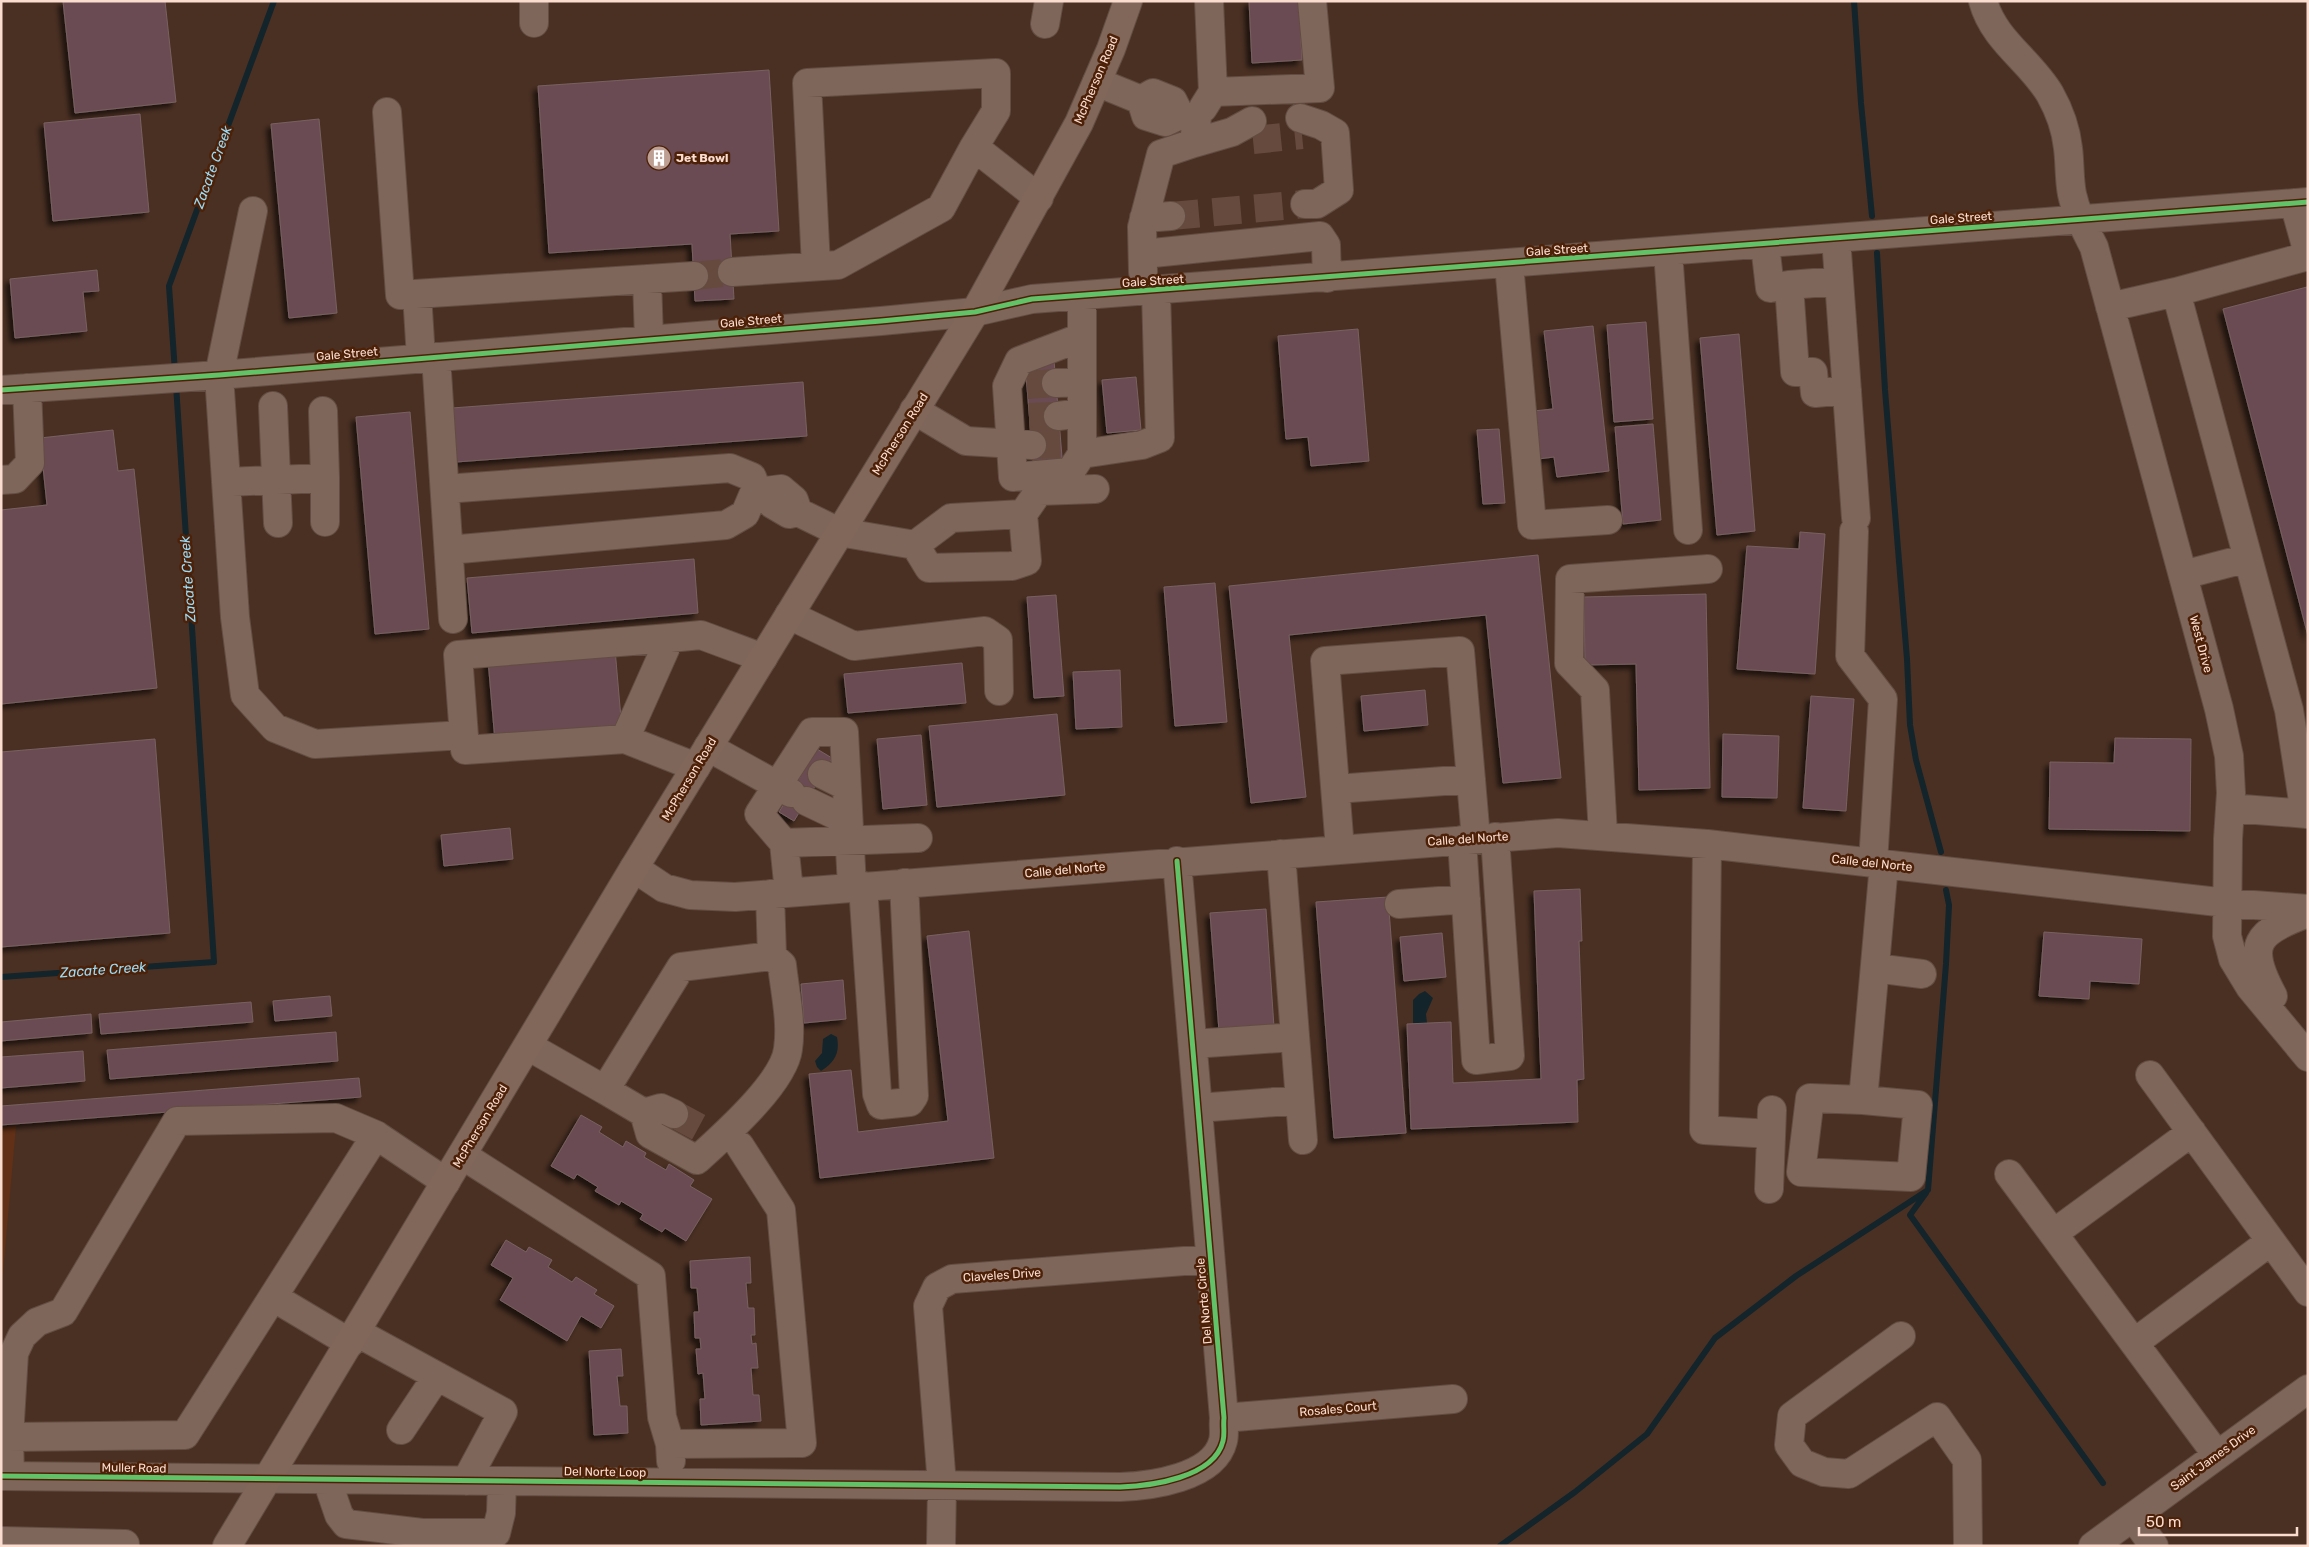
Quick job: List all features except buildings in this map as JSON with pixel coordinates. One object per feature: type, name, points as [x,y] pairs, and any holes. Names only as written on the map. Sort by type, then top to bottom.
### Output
[{"type":"main road","name":"McPherson Road","points":[[227,1546],[634,868],[975,312],[1079,123],[1128,1]]},
{"type":"street","points":[[1075,446],[1142,446],[1160,438],[1150,291],[1143,254],[1142,227],[1161,154],[1190,125],[1214,92],[1209,1]]},
{"type":"street","points":[[1214,92],[1320,88],[1312,1]]},
{"type":"street","name":"West Drive","points":[[1984,1],[1987,14],[1998,33],[2036,74],[2050,94],[2062,120],[2068,146],[2072,193],[2079,219],[2094,247],[2219,709],[2229,756],[2230,808],[2227,936],[2233,959],[2250,987],[2308,1057]]},
{"type":"street","points":[[732,272],[838,265],[941,208],[974,147],[996,112],[996,73],[807,83],[816,266]]},
{"type":"street","points":[[1097,82],[1141,100],[1153,93],[1173,101],[1190,125],[1246,131]]},
{"type":"street","points":[[387,112],[400,295],[694,276]]},
{"type":"street","points":[[1308,126],[1335,133],[1340,190],[1311,204],[1320,236],[1326,245],[1327,278]]},
{"type":"street","points":[[974,147],[1039,198]]},
{"type":"street","points":[[2110,307],[2176,292],[2308,254],[2301,202]]},
{"type":"street","name":"Gale Street","points":[[14,389],[649,340],[975,312],[1032,299],[1765,245],[2301,202]]},
{"type":"street","points":[[253,211],[212,375],[226,482],[235,617],[245,695],[275,728],[315,744],[464,735]]},
{"type":"street","points":[[1144,218],[1171,216]]},
{"type":"street","points":[[1143,254],[1320,236]]},
{"type":"street","points":[[1836,238],[1855,525],[1850,656],[1883,699],[1875,968],[1863,1100]]},
{"type":"street","points":[[1765,245],[1770,288],[1839,281]]},
{"type":"street","points":[[1668,252],[1688,530]]},
{"type":"street","points":[[1510,264],[1532,525],[1608,520]]},
{"type":"street","points":[[647,279],[649,340]]},
{"type":"street","points":[[1788,285],[1795,372],[1813,372],[1815,394],[1847,390]]},
{"type":"street","points":[[2176,292],[2289,710],[2306,814],[2230,808]]},
{"type":"street","points":[[417,294],[429,357],[445,489],[453,619]]},
{"type":"street","points":[[1082,296],[1082,337],[1069,383],[1070,415],[1075,446],[1070,472],[1013,477],[1021,446],[1017,386],[1019,362],[1082,337]]},
{"type":"street","points":[[1,480],[15,479],[30,463],[14,389]]},
{"type":"street","points":[[272,406],[278,523]]},
{"type":"street","points":[[914,410],[966,441],[1021,446]]},
{"type":"street","points":[[323,411],[325,522]]},
{"type":"street","points":[[445,489],[730,468],[752,476],[761,490]]},
{"type":"street","points":[[226,482],[325,478]]},
{"type":"street","points":[[761,490],[781,489],[794,500],[798,512],[839,532],[915,545],[951,518],[1022,514]]},
{"type":"street","points":[[915,545],[929,568],[1012,566],[1027,561],[1022,514],[1039,491],[1094,489]]},
{"type":"street","points":[[449,550],[726,525],[745,514],[761,490]]},
{"type":"street","points":[[2182,575],[2248,558]]},
{"type":"street","points":[[1603,835],[1595,690],[1569,663],[1570,579],[1708,569]]},
{"type":"street","points":[[789,615],[854,646],[985,630],[998,640],[999,690]]},
{"type":"street","points":[[763,658],[701,635],[458,656],[465,750],[625,739],[702,757],[791,793],[848,830]]},
{"type":"street","points":[[625,739],[670,638]]},
{"type":"street","points":[[1340,849],[1325,661],[1460,651],[1470,779],[1510,1056],[1476,1060],[1466,899],[1478,838]]},
{"type":"street","points":[[772,956],[784,843],[759,814],[791,793],[808,767],[812,732],[844,732],[848,830],[857,887],[877,1094],[880,1105],[910,1102],[914,1096],[904,883]]},
{"type":"street","points":[[808,767],[846,786]]},
{"type":"street","points":[[1336,789],[1470,779]]},
{"type":"street","points":[[784,843],[848,830],[918,838]]},
{"type":"street","name":"Calle del Norte","points":[[634,868],[664,888],[690,895],[735,896],[1558,832],[1707,844],[2227,902],[2308,909]]},
{"type":"street","points":[[1707,844],[1704,1130],[1772,1122],[1769,1189]]},
{"type":"street","points":[[1281,854],[1303,1140]]},
{"type":"street","name":"Del Norte Circle","points":[[942,1485],[1148,1486],[1175,1480],[1198,1469],[1214,1458],[1223,1442],[1224,1418],[1178,861]]},
{"type":"street","points":[[1399,904],[1466,899]]},
{"type":"street","points":[[2285,1027],[2277,1003],[2259,968],[2258,948],[2269,930],[2280,923],[2308,913]]},
{"type":"street","points":[[528,1046],[644,1113],[650,1134],[697,1160],[750,1111],[778,1073],[788,1050],[788,1015],[782,965],[772,956],[681,967],[605,1090]]},
{"type":"street","points":[[1875,968],[1922,974]]},
{"type":"street","points":[[1193,1044],[1295,1037]]},
{"type":"street","points":[[2150,1075],[2308,1292]]},
{"type":"street","points":[[1810,1098],[1863,1100],[1918,1105],[1910,1177],[1801,1172],[1810,1098]]},
{"type":"street","points":[[1198,1108],[1300,1100]]},
{"type":"street","points":[[644,1113],[661,1108],[674,1114]]},
{"type":"street","points":[[6,1476],[14,1353],[22,1336],[36,1322],[63,1312],[177,1121],[336,1118],[376,1135],[446,1182]]},
{"type":"street","points":[[2054,1234],[2192,1132]]},
{"type":"street","points":[[9,1437],[185,1435],[376,1135]]},
{"type":"street","points":[[670,1444],[802,1444],[781,1210],[721,1138]]},
{"type":"street","points":[[462,1155],[651,1276],[662,1417],[670,1444],[672,1483]]},
{"type":"street","points":[[2009,1174],[2217,1455]]},
{"type":"street","points":[[2134,1343],[2271,1241]]},
{"type":"street","name":"Claveles Drive","points":[[941,1546],[942,1485],[928,1306],[937,1287],[952,1279],[1210,1259]]},
{"type":"street","points":[[273,1297],[353,1338],[437,1376],[503,1412],[466,1481]]},
{"type":"street","points":[[1901,1336],[1792,1416],[1789,1445],[1802,1463],[1824,1472],[1849,1474],[1937,1417],[1967,1460],[1968,1546]]},
{"type":"street","points":[[401,1430],[437,1376]]},
{"type":"street","name":"Saint James Drive","points":[[2093,1546],[2308,1389]]},
{"type":"street","name":"Rosales Court","points":[[1224,1418],[1453,1399]]},
{"type":"street","name":"Muller Road","points":[[6,1476],[267,1479]]},
{"type":"street","name":"Del Norte Loop","points":[[267,1479],[942,1485]]},
{"type":"street","points":[[327,1480],[339,1515],[346,1524],[368,1536],[422,1533],[495,1539],[501,1513],[502,1481]]},
{"type":"street","points":[[2133,1517],[2154,1546]]},
{"type":"street","points":[[1,1541],[125,1544],[124,1546]]},
{"type":"shaded area","points":[[16,1126],[1,1295],[1,1127]]},
{"type":"water","points":[[1425,991],[1433,998],[1426,1014],[1427,1023],[1421,1028],[1413,1024],[1413,1000]]},
{"type":"water","points":[[831,1034],[837,1037],[837,1052],[833,1061],[821,1071],[815,1061],[822,1053],[823,1039]]},
{"type":"waterway","name":"Zacate Creek","points":[[175,372],[169,286],[274,1]]},
{"type":"waterway","points":[[1854,1],[1861,103],[1872,216]]},
{"type":"waterway","points":[[1877,253],[1885,390],[1907,659],[1910,725],[1916,760],[1941,852]]},
{"type":"waterway","name":"Zacate Creek","points":[[1,977],[214,962],[176,385]]},
{"type":"waterway","points":[[1500,1546],[1575,1492],[1647,1434],[1715,1338],[1796,1276],[1928,1190],[1946,964],[1949,905],[1946,890]]},
{"type":"waterway","points":[[1926,1193],[1910,1215],[2103,1483]]},
{"type":"tunnel","points":[[1253,140],[1302,135]]},
{"type":"tunnel","points":[[1171,216],[1305,204]]},
{"type":"tunnel","points":[[694,276],[732,272]]},
{"type":"tunnel","points":[[1027,385],[1056,383]]},
{"type":"tunnel","points":[[1029,417],[1058,416]]},
{"type":"tunnel","points":[[1032,445],[1061,444]]},
{"type":"tunnel","points":[[674,1114],[702,1129]]},
{"type":"cycle path","points":[[1,390],[219,375],[881,321],[975,312],[1032,299],[2308,202]]},
{"type":"cycle path","points":[[1,1476],[1120,1487],[1163,1482],[1194,1472],[1207,1464],[1217,1454],[1224,1438],[1224,1418],[1177,861]]},
{"type":"place","name":"Jet Bowl","points":[[659,158]]}]
